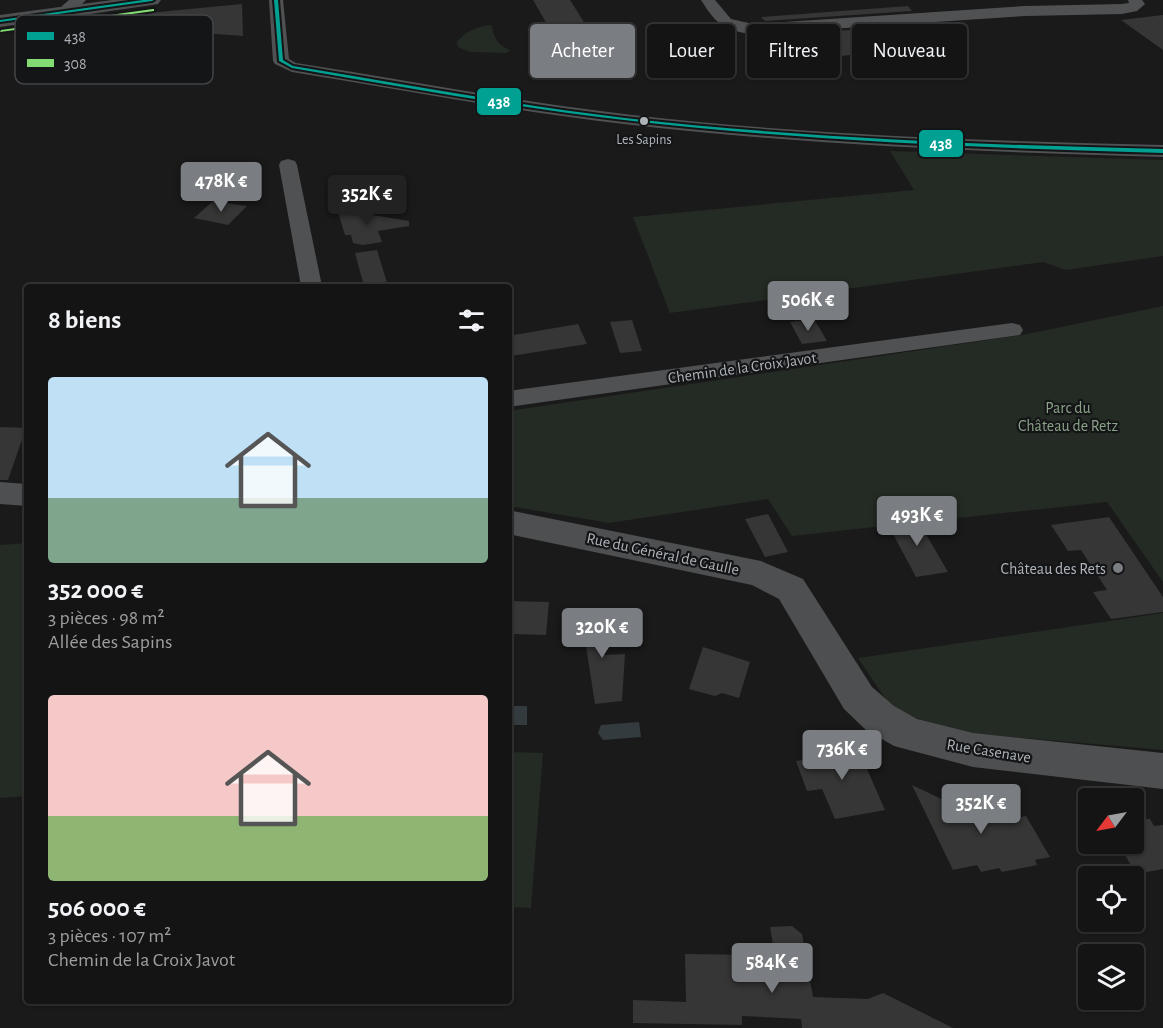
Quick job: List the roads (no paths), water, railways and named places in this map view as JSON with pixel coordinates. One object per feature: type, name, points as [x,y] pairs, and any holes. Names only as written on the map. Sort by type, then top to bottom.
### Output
[{"type":"street","points":[[28,15],[75,5],[152,0]]},
{"type":"street","points":[[282,0],[276,0],[281,61],[292,66],[508,103],[621,118],[863,141],[1163,151]]},
{"type":"street","points":[[708,0],[721,20],[739,28],[753,29],[1025,11],[1122,9],[1132,8],[1137,4],[1134,0]]},
{"type":"street","points":[[0,21],[15,18]]},
{"type":"street","points":[[621,118],[629,102]]},
{"type":"street","points":[[288,165],[312,284]]},
{"type":"street","name":"Chemin de la Croix Javot","points":[[512,398],[1012,330]]},
{"type":"street","points":[[0,493],[24,495]]},
{"type":"street","name":"Rue du Général de Gaulle","points":[[512,523],[761,574],[791,589],[805,609]]},
{"type":"street","name":"Rue Casenave","points":[[805,609],[858,698],[880,718],[908,734],[973,750],[1163,771]]},
{"type":"place","name":"Les Sapins","points":[[644,121]]},
{"type":"place","name":"Château des Rets","points":[[1118,568]]},
{"type":"park label","name":"Parc du Château de Retz","points":[[1068,416]]}]
